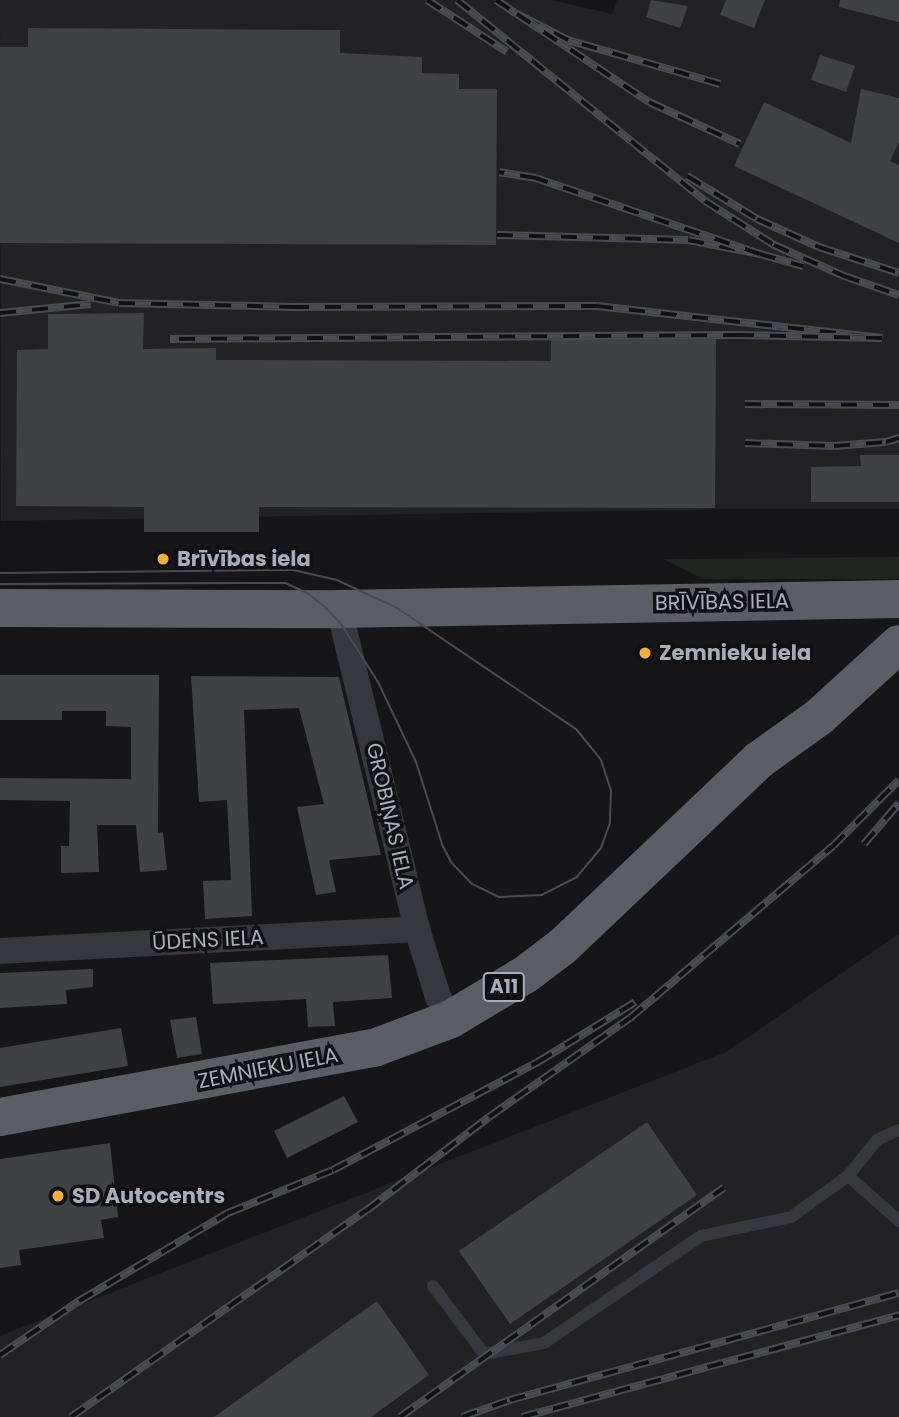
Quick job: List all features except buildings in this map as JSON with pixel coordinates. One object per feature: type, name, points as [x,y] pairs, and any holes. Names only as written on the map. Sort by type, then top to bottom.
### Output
[{"type":"highway","name":"BRĪVĪBAS IELA","points":[[0,608],[339,609],[899,599]]},
{"type":"highway","points":[[759,761],[790,717],[858,648],[899,616]]},
{"type":"highway","name":"ZEMNIEKU IELA","points":[[0,1117],[374,1048],[451,1019],[526,974],[563,946],[759,761],[819,717],[899,644]]},
{"type":"street","name":"GROBIŅAS IELA","points":[[339,609],[417,929],[438,998],[451,1019]]},
{"type":"street","name":"ŪDENS IELA","points":[[0,951],[417,929]]},
{"type":"lane","points":[[433,1286],[484,1354],[544,1343],[701,1236],[791,1217],[848,1176],[877,1140],[899,1130]]},
{"type":"lane","points":[[848,1176],[899,1222]]},
{"type":"shaded area","points":[[0,0],[552,0],[612,14],[617,0],[899,0],[899,509],[729,509],[1,521]]},
{"type":"shaded area","points":[[899,557],[899,578],[895,579],[704,579],[663,559]]},
{"type":"shaded area","points":[[899,934],[899,1417],[0,1417],[0,1336],[726,1052]]},
{"type":"tram line","points":[[0,573],[293,570],[337,580],[397,608],[577,730],[601,760],[611,790],[610,823],[601,848],[577,877],[542,895],[499,897],[472,884],[451,862],[442,844],[416,762],[378,682],[341,624],[326,608],[309,594],[285,583],[0,584]]},
{"type":"railway","points":[[427,0],[507,52]]},
{"type":"railway","points":[[457,0],[705,201],[774,245],[844,276],[899,295]]},
{"type":"railway","points":[[496,0],[517,14]]},
{"type":"railway","points":[[720,84],[568,40],[517,14],[649,102],[740,144]]},
{"type":"railway","points":[[497,235],[688,240],[760,254],[536,178],[499,172]]},
{"type":"railway","points":[[687,176],[757,219],[819,247],[899,273]]},
{"type":"railway","points":[[760,254],[803,266]]},
{"type":"railway","points":[[0,279],[119,303],[293,307],[597,306],[882,338],[739,335],[170,339]]},
{"type":"railway","points":[[0,313],[91,304]]},
{"type":"railway","points":[[745,404],[899,405]]},
{"type":"railway","points":[[745,443],[834,446],[886,442],[899,438]]},
{"type":"railway","points":[[71,1417],[367,1210],[489,1117],[630,1018],[833,846],[899,780]]},
{"type":"railway","points":[[864,844],[899,803]]},
{"type":"railway","points":[[0,1355],[79,1301],[228,1213],[333,1170],[538,1062],[635,1002]]},
{"type":"railway","points":[[400,1417],[724,1188]]},
{"type":"railway","points":[[462,1417],[510,1400],[899,1293]]},
{"type":"railway","points":[[522,1417],[899,1315]]},
{"type":"place","name":"Brīvības iela","points":[[163,559]]},
{"type":"place","name":"Zemnieku iela","points":[[645,653]]},
{"type":"place","name":"SD Autocentrs","points":[[58,1196]]}]
